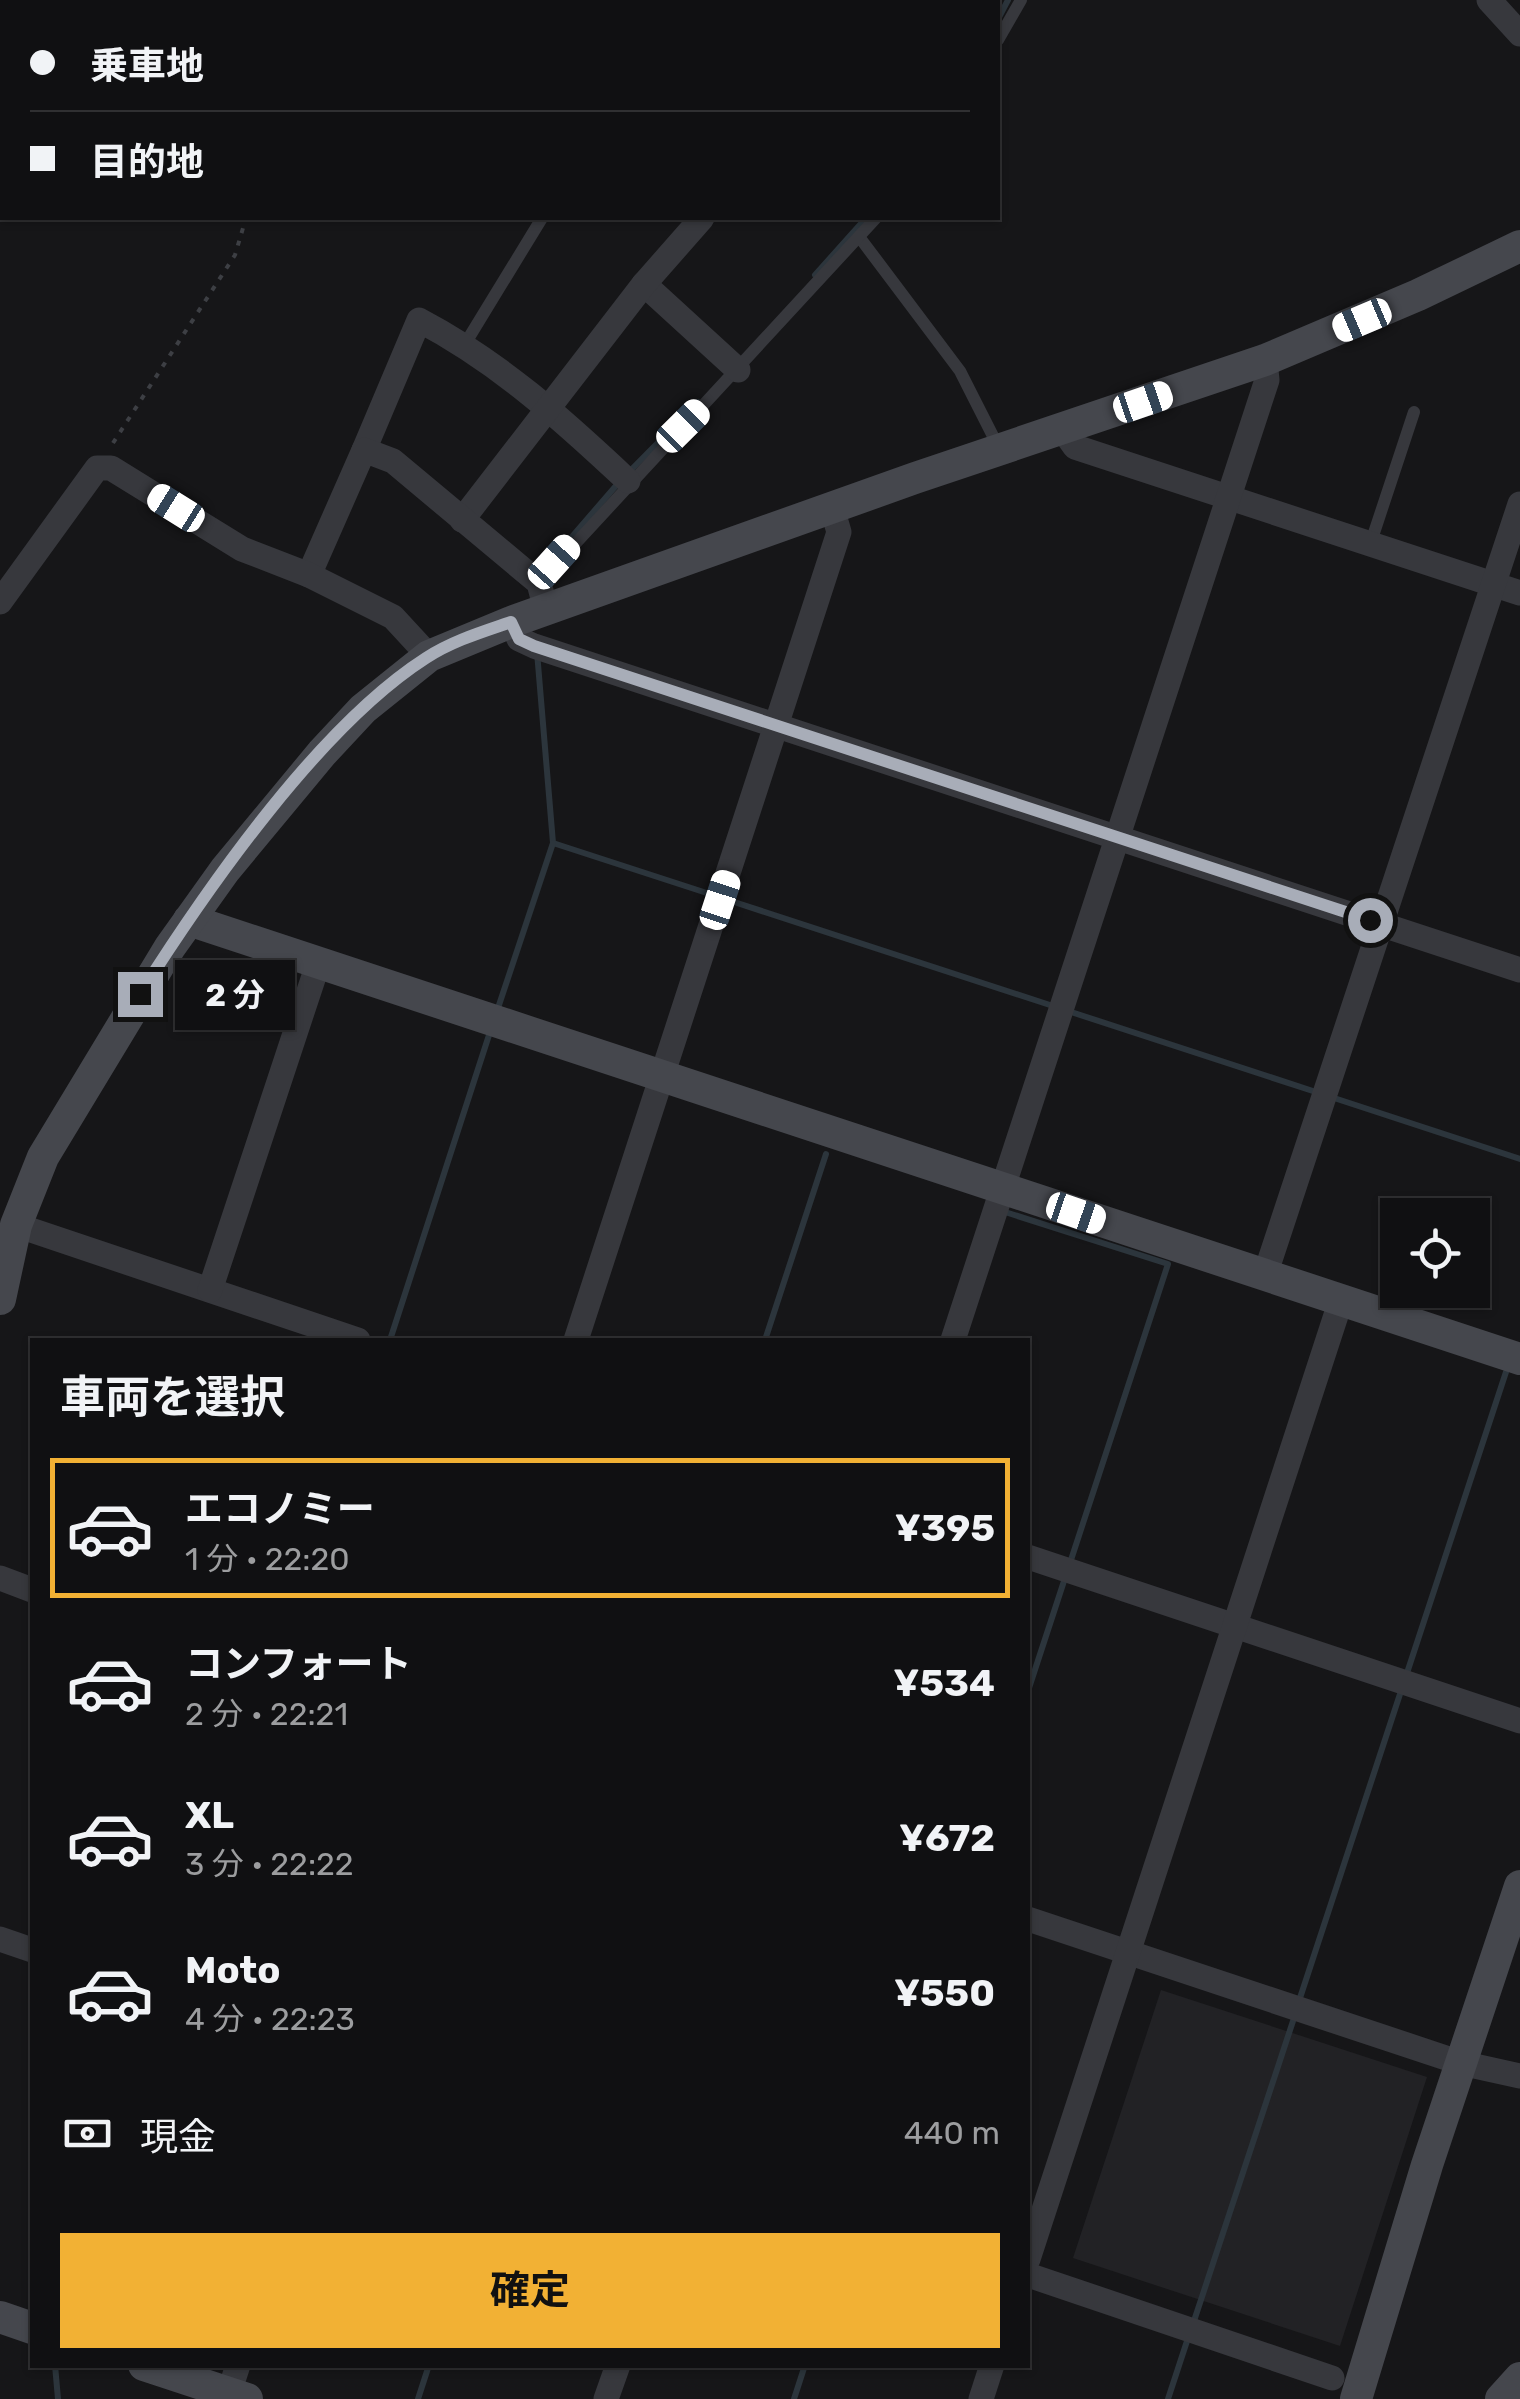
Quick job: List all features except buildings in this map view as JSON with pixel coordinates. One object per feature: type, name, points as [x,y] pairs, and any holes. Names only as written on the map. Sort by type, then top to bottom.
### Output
[{"type":"street","points":[[1489,0],[1520,34]]},
{"type":"street","points":[[462,520],[644,284],[700,220]]},
{"type":"street","points":[[0,1298],[16,1225],[34,1175],[68,1112],[189,920],[322,753],[363,709],[429,656],[511,622],[542,596],[832,508],[1264,360],[1418,295],[1520,246]]},
{"type":"street","points":[[644,284],[738,370]]},
{"type":"street","points":[[309,575],[419,320],[464,344],[548,406],[628,481]]},
{"type":"street","points":[[954,1338],[1268,380],[1264,360]]},
{"type":"street","points":[[1062,429],[1075,447],[1520,593]]},
{"type":"street","points":[[364,450],[393,460],[542,596]]},
{"type":"street","points":[[0,602],[97,468],[111,468],[242,549],[309,575],[393,618],[429,656]]},
{"type":"street","points":[[577,1338],[838,532],[832,508]]},
{"type":"street","points":[[1265,1276],[1518,520]]},
{"type":"street","points":[[511,622],[519,639],[534,646],[778,723],[1520,970]]},
{"type":"street","points":[[189,920],[1520,1359]]},
{"type":"street","points":[[210,1290],[318,964]]},
{"type":"street","points":[[16,1225],[352,1338]]},
{"type":"street","points":[[1030,2253],[1342,1300]]},
{"type":"street","points":[[1030,1559],[1520,1722]]},
{"type":"street","points":[[0,1578],[30,1589]]},
{"type":"street","points":[[1030,2276],[1344,2388],[1520,1886]]},
{"type":"street","points":[[1030,1920],[1461,2063],[1520,2076]]},
{"type":"street","points":[[0,1940],[30,1949]]},
{"type":"street","points":[[0,2318],[30,2327]]},
{"type":"street","points":[[155,2368],[235,2389]]},
{"type":"street","points":[[606,2399],[617,2368]]},
{"type":"street","points":[[981,2399],[991,2368]]},
{"type":"street","points":[[1501,2399],[1520,2378]]},
{"type":"lane","points":[[1000,37],[1021,0]]},
{"type":"lane","points":[[464,344],[541,220]]},
{"type":"lane","points":[[542,596],[628,481],[738,370],[874,220]]},
{"type":"lane","points":[[860,238],[960,371],[1000,450]]},
{"type":"lane","points":[[1370,545],[1414,412]]},
{"type":"path","points":[[97,468],[235,254],[245,220]]},
{"type":"shaded area","points":[[1161,1990],[1427,2077],[1340,2346],[1073,2258]]},
{"type":"waterway","points":[[1000,15],[1008,0]]},
{"type":"waterway","points":[[815,275],[864,220]]},
{"type":"waterway","points":[[630,471],[698,402]]},
{"type":"waterway","points":[[538,576],[621,480]]},
{"type":"waterway","points":[[537,652],[553,843],[716,896]]},
{"type":"waterway","points":[[497,1011],[553,843]]},
{"type":"waterway","points":[[728,900],[1053,1006]]},
{"type":"waterway","points":[[1065,1010],[1319,1093]]},
{"type":"waterway","points":[[391,1338],[490,1032]]},
{"type":"waterway","points":[[1331,1097],[1520,1159]]},
{"type":"waterway","points":[[766,1338],[826,1154]]},
{"type":"waterway","points":[[1005,1212],[1168,1264],[1069,1566]]},
{"type":"waterway","points":[[1406,1676],[1506,1372]]},
{"type":"waterway","points":[[1030,1685],[1065,1578]]},
{"type":"waterway","points":[[1298,2004],[1402,1688]]},
{"type":"waterway","points":[[1192,2327],[1295,2015]]},
{"type":"waterway","points":[[1168,2399],[1188,2338]]},
{"type":"waterway","points":[[55,2368],[58,2399]]},
{"type":"waterway","points":[[418,2399],[428,2368]]},
{"type":"waterway","points":[[794,2399],[804,2368]]},
{"type":"route","points":[[140,994],[170,946],[264,820],[363,709],[429,656],[511,622],[519,639],[534,646],[1370,920]]}]
